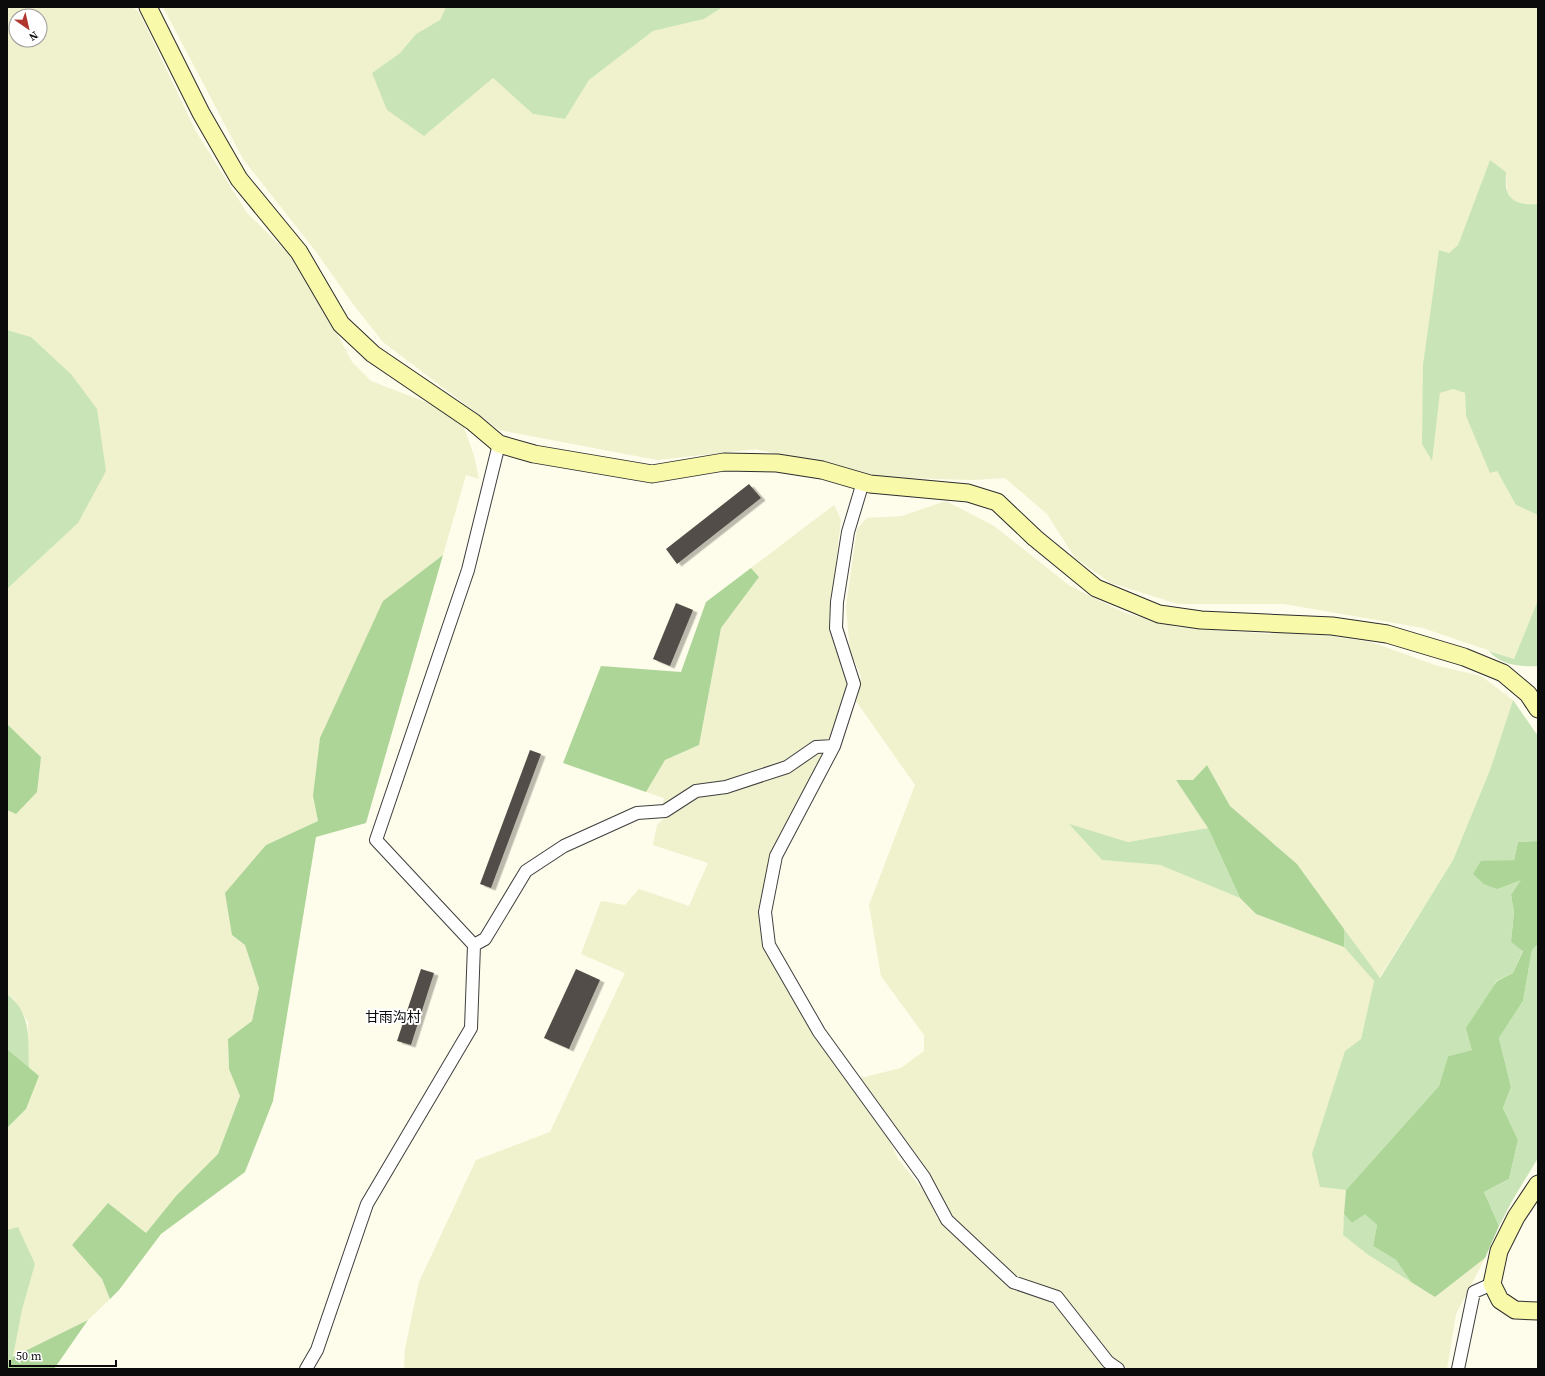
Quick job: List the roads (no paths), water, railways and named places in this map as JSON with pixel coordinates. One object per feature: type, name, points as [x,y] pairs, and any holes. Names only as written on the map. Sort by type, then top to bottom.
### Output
[{"type":"street","points":[[148,7],[201,113],[239,180],[300,252],[341,324],[373,354],[467,418],[499,444],[534,454],[652,474],[724,462],[777,463],[822,470],[870,484],[968,493],[998,502],[1035,538],[1096,588],[1159,614],[1201,620],[1332,626],[1387,634],[1464,657],[1503,673],[1528,694],[1538,709]]},
{"type":"street","points":[[306,1369],[317,1350],[367,1204],[470,1028],[474,945],[376,840],[468,570],[499,444]]},
{"type":"street","points":[[863,482],[848,532],[836,608],[836,628],[854,684],[834,746],[776,856],[765,912],[769,945],[819,1032],[924,1177],[947,1220],[1013,1282],[1057,1297],[1108,1362],[1118,1369]]},
{"type":"street","points":[[474,945],[485,939],[526,871],[564,846],[637,813],[665,811],[696,791],[726,787],[787,767],[816,747],[834,746]]},
{"type":"street","points":[[1538,1184],[1516,1217],[1499,1251],[1492,1284],[1500,1300],[1515,1310],[1538,1311]]},
{"type":"street","points":[[1458,1369],[1474,1292],[1492,1284]]},
{"type":"district","name":"甘雨沟村","points":[[393,1017]]}]
